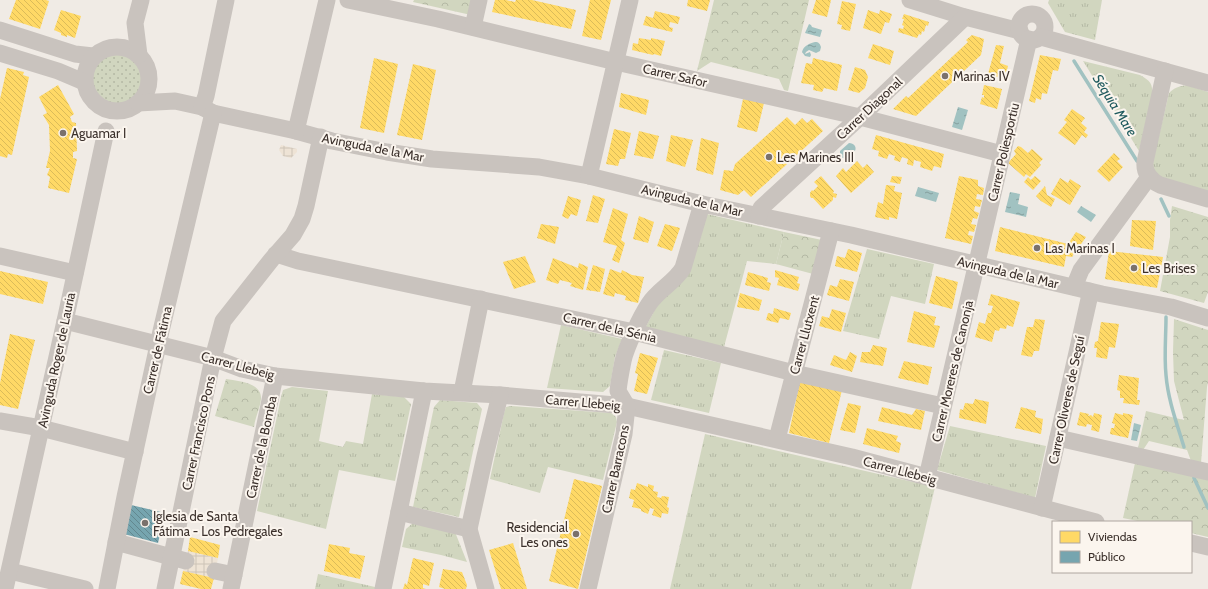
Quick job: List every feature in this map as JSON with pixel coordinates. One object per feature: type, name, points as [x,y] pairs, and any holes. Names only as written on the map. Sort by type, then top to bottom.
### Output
[{"type":"street","points":[[139,55],[135,23],[141,0]]},
{"type":"street","name":"Carrer de Fátima","points":[[107,589],[207,110],[206,96],[226,0]]},
{"type":"street","points":[[296,131],[327,0]]},
{"type":"street","name":"Carrer Safor","points":[[348,0],[473,27],[616,62],[860,117],[1002,154]]},
{"type":"street","points":[[473,27],[479,0]]},
{"type":"street","points":[[589,176],[630,0]]},
{"type":"street","points":[[910,0],[1030,36],[1165,70],[1208,83]]},
{"type":"street","name":"Carrer Poliesportiu","points":[[976,264],[1030,36],[1045,30],[1045,25],[1035,7]]},
{"type":"street","name":"Carrer Diagonal","points":[[759,216],[761,208],[860,117],[965,17]]},
{"type":"street","points":[[132,106],[117,111],[107,110],[98,105],[91,99],[86,91],[84,73],[93,56],[100,50],[110,46],[135,23]]},
{"type":"street","points":[[0,30],[75,54],[93,56]]},
{"type":"street","points":[[110,46],[120,46],[130,49],[139,55],[145,63],[149,73],[173,101]]},
{"type":"street","points":[[0,53],[58,71],[84,82]]},
{"type":"street","points":[[1165,70],[1145,162],[1145,170],[1155,183],[1208,199]]},
{"type":"street","points":[[98,105],[106,131],[145,94],[149,84],[149,73]]},
{"type":"street","name":"Avinguda de la Mar","points":[[132,106],[173,101],[332,141],[387,152],[432,159],[539,167],[589,176],[702,204],[831,231],[1082,289],[1157,304],[1208,318]]},
{"type":"street","name":"Avinguda Roger de Lauria","points":[[5,589],[106,131]]},
{"type":"street","name":"Carrer Francisco Pons","points":[[165,589],[178,559],[213,358],[223,321],[293,235],[302,219],[321,137]]},
{"type":"street","name":"Carrer Oliveres de Seguí","points":[[1042,508],[1089,299],[1082,289],[1081,270],[1149,177]]},
{"type":"street","name":"Carrer Barracons","points":[[588,589],[624,434],[627,406],[618,391],[623,359],[634,332],[649,304],[659,291],[680,274],[702,204]]},
{"type":"street","name":"Carrer Llutxent","points":[[776,440],[831,231]]},
{"type":"street","name":"Carrer de la Sénia","points":[[276,254],[298,261],[634,332],[794,373],[944,406]]},
{"type":"street","points":[[0,256],[75,273]]},
{"type":"street","name":"Carrer Moreres de Canonja","points":[[927,477],[976,264]]},
{"type":"street","points":[[462,392],[481,299]]},
{"type":"street","name":"Carrer Llebeig","points":[[65,321],[213,358],[242,369],[275,376],[424,391],[500,394],[627,406],[776,440],[927,477],[1092,521]]},
{"type":"street","name":"Carrer de la Bomba","points":[[233,582],[275,376]]},
{"type":"street","points":[[383,589],[424,391]]},
{"type":"street","points":[[486,589],[469,529],[500,394]]},
{"type":"street","points":[[0,421],[41,428],[135,452]]},
{"type":"street","points":[[1058,438],[1208,472]]},
{"type":"street","points":[[399,512],[469,529]]},
{"type":"street","points":[[116,542],[178,559]]},
{"type":"street","points":[[1192,543],[1208,547]]},
{"type":"street","points":[[10,571],[85,589]]},
{"type":"street","points":[[215,571],[233,582]]},
{"type":"green space","points":[[414,0],[475,0],[471,15],[413,2]]},
{"type":"green space","points":[[714,0],[809,0],[788,91],[784,90],[779,79],[711,62],[697,71]]},
{"type":"green space","points":[[1049,0],[1102,0],[1095,40],[1065,32],[1048,3]]},
{"type":"green space","points":[[110,47],[122,47],[139,56],[146,67],[148,79],[146,91],[139,102],[122,111],[110,111],[98,106],[89,97],[84,85],[84,73],[89,61],[98,52]]},
{"type":"green space","points":[[1083,61],[1140,75],[1150,83],[1152,95],[1139,151]]},
{"type":"green space","points":[[1187,85],[1208,92],[1208,192],[1157,177],[1151,169],[1169,93],[1177,88]]},
{"type":"green space","points":[[1172,206],[1208,217],[1208,292],[1204,303],[1160,291],[1170,237]]},
{"type":"green space","points":[[707,214],[784,232],[776,264],[747,261],[724,347],[645,328]]},
{"type":"green space","points":[[784,232],[822,240],[813,274],[776,264]]},
{"type":"green space","points":[[867,249],[934,264],[925,304],[891,296],[879,339],[843,331]]},
{"type":"green space","points":[[1174,319],[1208,330],[1208,382],[1201,463],[1191,461],[1187,450],[1149,441],[1143,450],[1138,448],[1146,411],[1184,420],[1174,381]]},
{"type":"green space","points":[[561,325],[622,339],[615,357],[610,386],[603,392],[547,388]]},
{"type":"green space","points":[[664,350],[721,363],[709,413],[651,400]]},
{"type":"green space","points":[[226,379],[248,383],[258,389],[261,399],[254,427],[215,416]]},
{"type":"green space","points":[[292,387],[328,391],[319,441],[343,447],[346,441],[363,444],[372,394],[404,397],[411,404],[395,481],[339,470],[326,529],[257,511],[281,397],[283,390]]},
{"type":"green space","points":[[440,400],[477,403],[482,409],[459,517],[413,507],[434,407]]},
{"type":"green space","points":[[511,406],[611,413],[616,417],[617,422],[603,480],[548,467],[540,493],[490,479],[504,413],[506,407]]},
{"type":"green space","points":[[950,426],[1046,446],[1035,498],[937,470]]},
{"type":"green space","points":[[705,434],[935,487],[911,589],[670,589]]},
{"type":"green space","points":[[1135,463],[1208,480],[1208,537],[1192,533],[1192,521],[1137,521],[1123,518]]},
{"type":"green space","points":[[414,522],[455,532],[467,562],[402,547],[406,529]]},
{"type":"green space","points":[[318,574],[375,587],[375,589],[315,589]]},
{"type":"shaded area","points":[[281,145],[297,149],[297,152],[291,158],[283,156],[279,150]]},
{"type":"shaded area","points":[[188,551],[218,558],[214,578],[183,571]]},
{"type":"water","points":[[809,24],[812,27],[822,30],[820,37],[805,33]]},
{"type":"water","points":[[815,42],[820,45],[820,51],[816,53],[809,50],[805,54],[810,52],[810,57],[805,56],[802,52],[805,46]]},
{"type":"water","points":[[958,107],[968,110],[962,130],[952,127]]},
{"type":"water","points":[[849,143],[855,146],[855,151],[852,154],[849,154],[849,157],[843,158],[840,155],[840,151]]},
{"type":"water","points":[[918,187],[939,193],[936,202],[915,196]]},
{"type":"water","points":[[1010,192],[1020,194],[1018,204],[1028,207],[1026,217],[1005,212]]},
{"type":"water","points":[[1081,206],[1096,215],[1091,222],[1077,212]]},
{"type":"water","points":[[1134,423],[1141,425],[1137,441],[1131,440]]},
{"type":"building: Viviendas","points":[[16,0],[49,1],[40,29],[9,19]]},
{"type":"building: Viviendas","points":[[495,0],[515,2],[516,0],[532,0],[576,10],[571,29],[492,12]]},
{"type":"building: Viviendas","points":[[590,0],[611,0],[601,40],[582,36]]},
{"type":"building: Viviendas","points":[[688,0],[710,0],[707,11],[687,6]]},
{"type":"building: Viviendas","points":[[816,0],[831,0],[827,17],[812,13]]},
{"type":"building: Viviendas","points":[[842,1],[856,4],[850,31],[841,29],[842,25],[837,24]]},
{"type":"building: Viviendas","points":[[61,10],[81,16],[75,38],[67,35],[67,37],[61,35],[61,33],[54,30]]},
{"type":"building: Viviendas","points":[[868,10],[879,14],[880,10],[892,14],[889,23],[885,22],[881,34],[863,28]]},
{"type":"building: Viviendas","points":[[655,11],[680,17],[678,24],[670,22],[669,27],[673,28],[672,32],[643,25],[646,16],[653,18]]},
{"type":"building: Viviendas","points":[[904,14],[929,22],[928,26],[926,25],[924,32],[922,31],[921,35],[919,34],[917,38],[898,32],[899,28],[903,29],[904,26],[902,25],[904,19],[902,19]]},
{"type":"building: Viviendas","name":"Marinas IV","points":[[972,35],[984,39],[981,55],[916,116],[893,109],[906,96],[908,98],[968,42],[966,40]]},
{"type":"building: Viviendas","points":[[639,38],[651,40],[651,38],[665,41],[661,56],[632,50],[633,43],[638,44]]},
{"type":"building: Viviendas","points":[[873,44],[894,51],[890,65],[868,58]]},
{"type":"building: Viviendas","points":[[996,45],[1004,46],[1000,63],[1008,66],[1005,79],[988,74]]},
{"type":"building: Viviendas","points":[[1040,55],[1061,59],[1058,71],[1053,70],[1047,94],[1042,93],[1041,100],[1036,98],[1035,103],[1029,101]]},
{"type":"building: Viviendas","points":[[374,58],[398,64],[384,133],[360,128]]},
{"type":"building: Viviendas","points":[[813,58],[842,65],[837,91],[824,88],[822,92],[813,90],[814,85],[801,83],[806,63],[812,64]]},
{"type":"building: Viviendas","points":[[413,64],[436,70],[422,140],[397,135]]},
{"type":"building: Viviendas","points":[[855,67],[865,70],[868,77],[865,88],[859,93],[848,90]]},
{"type":"building: Viviendas","points":[[7,68],[24,72],[23,75],[29,77],[12,155],[8,154],[7,158],[0,156],[0,99]]},
{"type":"building: Viviendas","name":"Aguamar I","points":[[58,85],[74,114],[70,117],[72,122],[76,123],[77,151],[73,152],[73,158],[77,159],[69,193],[48,188],[50,177],[47,175],[50,168],[46,168],[50,151],[49,125],[43,115],[47,113],[39,97]]},
{"type":"building: Viviendas","points":[[984,85],[1002,89],[997,109],[980,104],[982,97],[984,98],[984,95],[982,95]]},
{"type":"building: Viviendas","points":[[621,93],[649,100],[646,115],[619,107]]},
{"type":"building: Viviendas","points":[[743,99],[764,103],[757,132],[737,127]]},
{"type":"building: Viviendas","points":[[1072,109],[1085,118],[1081,123],[1087,128],[1084,132],[1088,135],[1086,138],[1082,135],[1075,145],[1058,133],[1067,122],[1064,120]]},
{"type":"building: Viviendas","name":"Les Marines III","points":[[787,117],[795,125],[802,118],[807,123],[812,119],[823,131],[751,197],[744,190],[738,195],[720,190],[724,170],[733,171],[735,164]]},
{"type":"building: Viviendas","points":[[614,129],[631,133],[625,159],[620,159],[618,166],[606,164]]},
{"type":"building: Viviendas","points":[[639,131],[659,136],[653,159],[634,155]]},
{"type":"building: Viviendas","points":[[671,135],[693,140],[685,167],[666,161]]},
{"type":"building: Viviendas","points":[[876,135],[944,154],[941,168],[934,166],[932,171],[920,167],[921,162],[914,160],[913,166],[907,164],[908,159],[902,157],[900,162],[894,160],[895,156],[889,154],[887,159],[878,156],[879,151],[872,149]]},
{"type":"building: Viviendas","points":[[701,138],[719,143],[713,175],[696,170]]},
{"type":"building: Viviendas","points":[[1018,146],[1028,153],[1032,149],[1043,159],[1039,163],[1041,165],[1030,177],[1026,174],[1024,177],[1008,163],[1016,154],[1014,151]]},
{"type":"building: Viviendas","points":[[1114,153],[1120,159],[1117,161],[1123,167],[1109,182],[1097,171]]},
{"type":"building: Viviendas","points":[[857,161],[863,168],[867,164],[874,172],[851,193],[836,176],[843,168],[846,172]]},
{"type":"building: Viviendas","points":[[821,176],[834,191],[833,193],[837,194],[836,198],[833,197],[833,200],[823,209],[810,196],[812,190],[813,191],[818,186],[814,182]]},
{"type":"building: Viviendas","points":[[892,176],[902,177],[900,184],[890,182]]},
{"type":"building: Viviendas","points":[[959,176],[978,180],[978,186],[984,188],[983,195],[977,194],[976,199],[982,200],[980,207],[975,206],[974,211],[979,213],[977,219],[973,218],[971,224],[976,225],[974,232],[969,231],[968,235],[973,236],[971,244],[945,238]]},
{"type":"building: Viviendas","points":[[1035,176],[1041,181],[1033,190],[1024,182],[1028,177],[1031,180]]},
{"type":"building: Viviendas","points":[[1060,178],[1068,183],[1070,179],[1081,186],[1070,205],[1051,194]]},
{"type":"building: Viviendas","points":[[886,185],[895,186],[894,191],[902,193],[897,219],[889,217],[889,220],[875,217],[878,202],[883,204]]},
{"type":"building: Viviendas","points":[[1045,186],[1047,195],[1055,199],[1051,207],[1036,196]]},
{"type":"building: Viviendas","points":[[593,195],[605,199],[598,223],[586,221]]},
{"type":"building: Viviendas","points":[[568,196],[581,200],[577,216],[571,214],[568,219],[562,216]]},
{"type":"building: Viviendas","points":[[613,208],[628,214],[621,240],[625,243],[619,263],[612,260],[617,246],[603,242]]},
{"type":"building: Viviendas","points":[[639,216],[654,222],[648,243],[633,239]]},
{"type":"building: Viviendas","points":[[1132,220],[1156,221],[1153,250],[1130,246]]},
{"type":"building: Viviendas","points":[[541,224],[559,227],[555,244],[537,238]]},
{"type":"building: Viviendas","points":[[665,224],[680,228],[672,251],[657,246]]},
{"type":"building: Viviendas","name":"Las Marinas I","points":[[1000,227],[1068,244],[1076,232],[1086,237],[1072,257],[1066,256],[1064,267],[995,251]]},
{"type":"building: Viviendas","points":[[848,249],[862,253],[857,272],[835,266],[837,256],[845,258]]},
{"type":"building: Viviendas","name":"Les Brises","points":[[1109,251],[1163,257],[1157,288],[1105,279]]},
{"type":"building: Viviendas","points":[[525,256],[536,282],[514,289],[503,262]]},
{"type":"building: Viviendas","points":[[553,258],[578,268],[579,263],[588,267],[583,290],[570,286],[572,283],[560,280],[558,284],[546,280]]},
{"type":"building: Viviendas","points":[[593,265],[605,269],[600,292],[586,290]]},
{"type":"building: Viviendas","points":[[610,269],[621,273],[622,270],[632,275],[644,277],[638,303],[625,300],[626,296],[615,293],[614,297],[603,294]]},
{"type":"building: Viviendas","points":[[775,270],[799,277],[797,283],[800,284],[798,291],[777,285],[779,278],[775,277]]},
{"type":"building: Viviendas","points":[[0,271],[48,282],[43,304],[0,294]]},
{"type":"building: Viviendas","points":[[748,272],[768,278],[767,282],[771,283],[769,291],[745,285]]},
{"type":"building: Viviendas","points":[[936,276],[958,282],[952,309],[929,303]]},
{"type":"building: Viviendas","points":[[840,279],[854,282],[849,301],[827,295],[830,285],[837,287]]},
{"type":"building: Viviendas","points":[[740,293],[762,300],[759,311],[737,307]]},
{"type":"building: Viviendas","points":[[991,294],[1020,302],[1013,327],[1007,325],[1006,329],[1000,328],[999,331],[995,330],[992,342],[975,337],[979,322],[985,324],[988,313],[991,313],[993,306],[988,305]]},
{"type":"building: Viviendas","points":[[774,308],[791,313],[789,320],[780,318],[778,323],[766,320],[768,313],[773,314]]},
{"type":"building: Viviendas","points":[[832,309],[846,313],[841,332],[819,326],[822,316],[829,318]]},
{"type":"building: Viviendas","points":[[914,311],[936,317],[934,325],[940,326],[934,348],[907,342]]},
{"type":"building: Viviendas","points":[[1035,319],[1045,320],[1039,351],[1034,351],[1032,357],[1021,355],[1027,327],[1033,327]]},
{"type":"building: Viviendas","points":[[1101,322],[1119,324],[1115,348],[1109,347],[1107,359],[1096,357],[1097,348],[1094,348],[1095,342],[1098,341]]},
{"type":"building: Viviendas","points":[[10,334],[35,340],[18,409],[0,405],[0,383]]},
{"type":"building: Viviendas","points":[[873,345],[887,348],[883,366],[860,362],[862,352],[870,352]]},
{"type":"building: Viviendas","points":[[850,352],[857,356],[852,372],[830,365],[834,355],[846,360]]},
{"type":"building: Viviendas","points":[[640,353],[658,358],[647,394],[634,391],[638,374],[635,373]]},
{"type":"building: Viviendas","points":[[904,361],[932,367],[928,385],[898,378]]},
{"type":"building: Viviendas","points":[[1119,375],[1139,378],[1137,400],[1140,400],[1139,405],[1123,403],[1124,398],[1120,398],[1120,391],[1117,390]]},
{"type":"building: Viviendas","points":[[800,381],[842,390],[829,443],[789,433]]},
{"type":"building: Viviendas","points":[[975,399],[989,402],[986,424],[959,418],[960,409],[963,410],[965,403],[973,404]]},
{"type":"building: Viviendas","points":[[848,403],[861,406],[855,433],[840,430]]},
{"type":"building: Viviendas","points":[[882,407],[912,415],[916,409],[925,411],[921,430],[878,421]]},
{"type":"building: Viviendas","points":[[1021,407],[1036,411],[1035,417],[1043,419],[1041,434],[1015,428]]},
{"type":"building: Viviendas","points":[[1080,412],[1089,414],[1088,416],[1091,415],[1093,417],[1094,413],[1102,415],[1099,432],[1091,430],[1092,425],[1087,424],[1086,427],[1077,425]]},
{"type":"building: Viviendas","points":[[1115,413],[1133,415],[1128,438],[1110,434],[1111,428],[1114,428],[1115,424],[1112,423]]},
{"type":"building: Viviendas","points":[[867,428],[898,436],[896,441],[901,443],[899,453],[863,444]]},
{"type":"building: Viviendas","name":"Residencial Les ones","points":[[574,479],[602,486],[578,589],[549,581]]},
{"type":"building: Viviendas","points":[[637,483],[648,487],[648,484],[654,486],[653,491],[658,492],[657,497],[669,497],[667,507],[669,508],[668,514],[662,513],[661,518],[652,515],[654,509],[650,508],[648,514],[641,511],[641,509],[632,507],[634,500],[629,498],[631,489],[635,490]]},
{"type":"building: Viviendas","points":[[190,537],[220,545],[218,558],[188,551]]},
{"type":"building: Viviendas","points":[[513,543],[527,589],[501,589],[489,550]]},
{"type":"building: Viviendas","points":[[329,544],[350,548],[349,553],[365,556],[360,579],[324,571]]},
{"type":"building: Viviendas","points":[[413,558],[434,563],[429,586],[423,584],[423,588],[426,589],[403,589],[405,583],[407,585]]},
{"type":"building: Viviendas","points":[[443,569],[462,572],[467,585],[466,589],[445,589],[439,587]]},
{"type":"building: Viviendas","points":[[183,571],[214,578],[211,589],[201,589],[180,584]]},
{"type":"building: Público","name":"Iglesia de Santa Fátima - Los Pedregales","points":[[131,505],[165,513],[158,543],[124,534]]},
{"type":"waterway","name":"Séquia Mare","points":[[1074,61],[1137,161]]},
{"type":"waterway","name":"Séquia Mare","points":[[1161,199],[1169,216]]},
{"type":"waterway","name":"Séquia Mare","points":[[1166,317],[1165,361],[1167,384],[1173,412],[1184,447]]},
{"type":"waterway","name":"Séquia Mare","points":[[1194,478],[1208,508]]},
{"type":"place","name":"Marinas IV","points":[[945,76]]},
{"type":"place","name":"Aguamar I","points":[[63,133]]},
{"type":"place","name":"Les Marines III","points":[[769,157]]},
{"type":"place","name":"Las Marinas I","points":[[1037,248]]},
{"type":"place","name":"Les Brises","points":[[1134,268]]},
{"type":"place","name":"Iglesia de Santa Fátima - Los Pedregales","points":[[145,523]]},
{"type":"place","name":"Residencial Les ones","points":[[576,534]]}]
